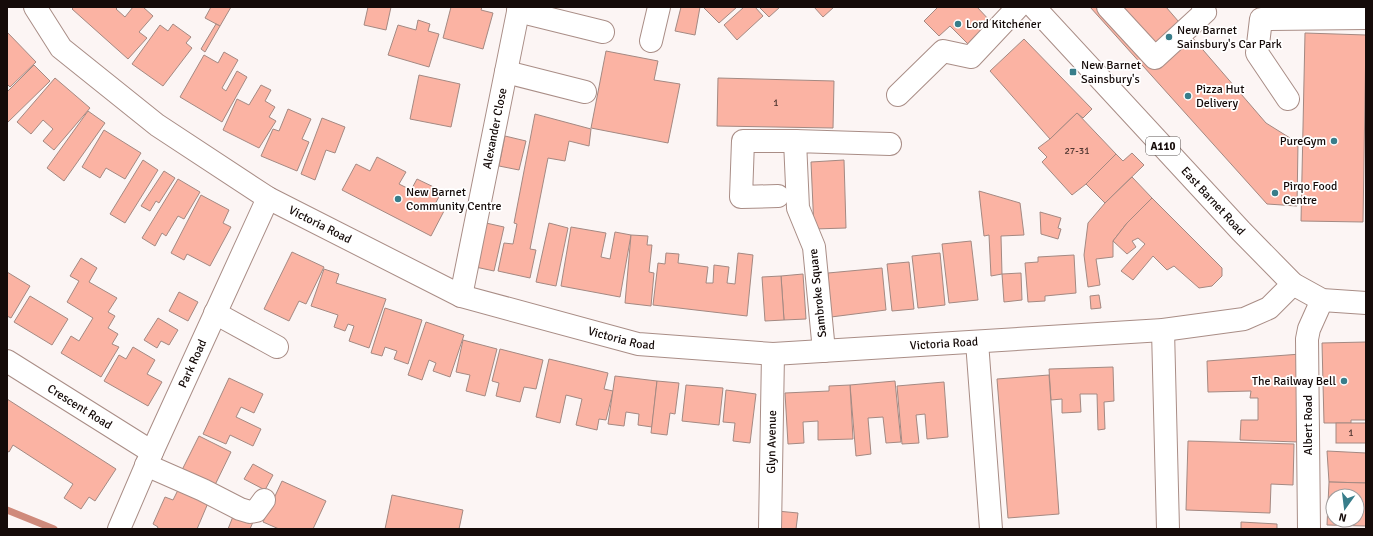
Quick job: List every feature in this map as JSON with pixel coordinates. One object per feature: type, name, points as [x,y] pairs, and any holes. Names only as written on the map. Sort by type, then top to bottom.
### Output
[{"type":"street","name":"Victoria Road","points":[[35,7],[61,48],[157,125],[268,198],[461,296],[638,344],[773,354],[1163,330],[1244,319],[1268,308],[1293,284]]},
{"type":"street","points":[[651,41],[659,7]]},
{"type":"street","points":[[898,95],[943,51],[971,57],[1018,7]]},
{"type":"street","name":"East Barnet Road","points":[[1034,7],[1241,231],[1293,284],[1322,300],[1366,303]]},
{"type":"street","points":[[1108,7],[1156,58],[1199,9]]},
{"type":"street","points":[[519,9],[603,32]]},
{"type":"street","name":"Alexander Close","points":[[461,296],[519,9]]},
{"type":"street","points":[[1288,99],[1257,53],[1261,19],[1366,18]]},
{"type":"street","points":[[506,72],[585,92]]},
{"type":"street","points":[[778,196],[741,197],[744,141],[890,144]]},
{"type":"street","name":"Sambroke Square","points":[[795,141],[798,208],[814,247],[824,351]]},
{"type":"street","name":"Park Road","points":[[120,528],[149,459],[268,198]]},
{"type":"street","name":"Albert Road","points":[[1309,529],[1308,339],[1309,330],[1322,300]]},
{"type":"street","points":[[215,313],[277,347]]},
{"type":"street","points":[[1163,330],[1168,529]]},
{"type":"street","points":[[978,342],[991,529]]},
{"type":"street","name":"Glyn Avenue","points":[[770,529],[773,354]]},
{"type":"street","name":"Crescent Road","points":[[7,360],[149,459],[203,490],[246,511],[256,511],[264,500]]},
{"type":"building","points":[[74,7],[118,7],[116,9],[125,17],[133,7],[143,7],[153,16],[139,32],[147,38],[128,59],[72,9]]},
{"type":"building","points":[[211,7],[231,7],[220,26],[205,18]]},
{"type":"building","points":[[368,7],[391,7],[386,30],[364,25]]},
{"type":"building","points":[[451,7],[482,7],[481,10],[493,13],[483,49],[443,38]]},
{"type":"building","points":[[681,7],[700,7],[695,35],[675,31]]},
{"type":"building","points":[[703,7],[737,7],[719,23]]},
{"type":"building","points":[[744,7],[755,7],[763,16],[737,40],[724,25]]},
{"type":"building","points":[[759,7],[780,7],[769,17]]},
{"type":"building","points":[[814,7],[834,7],[823,17]]},
{"type":"building","name":"Lord Kitchener","points":[[938,7],[977,7],[991,22],[968,44],[950,26],[939,36],[924,21]]},
{"type":"building","points":[[1090,7],[1166,7],[1266,123],[1298,143],[1297,206],[1267,204]]},
{"type":"building","points":[[418,20],[430,24],[428,31],[439,34],[429,67],[388,55],[398,25],[416,30]]},
{"type":"building","points":[[173,24],[191,37],[186,43],[192,48],[163,86],[132,64],[160,25],[168,31]]},
{"type":"building","points":[[216,24],[220,26],[205,52],[201,49]]},
{"type":"building","points":[[7,32],[36,62],[10,87],[7,84]]},
{"type":"building","name":"PureGym","points":[[1305,33],[1366,35],[1363,222],[1301,221]]},
{"type":"building","points":[[1024,39],[1092,109],[1083,118],[1077,113],[1050,139],[990,71]]},
{"type":"building","points":[[606,51],[658,61],[654,80],[680,84],[668,143],[591,128]]},
{"type":"building","points":[[224,52],[238,60],[222,88],[226,91],[237,71],[247,77],[222,122],[180,97],[204,55],[218,63]]},
{"type":"building","points":[[34,65],[50,81],[7,123],[7,92]]},
{"type":"building","points":[[419,75],[460,84],[451,127],[410,119]]},
{"type":"building","points":[[55,78],[90,108],[54,150],[43,141],[53,129],[43,120],[31,134],[17,122]]},
{"type":"building","points":[[718,78],[834,81],[833,128],[717,126]]},
{"type":"building","points":[[261,85],[271,90],[265,101],[275,107],[269,117],[276,121],[259,148],[223,130],[237,99],[249,105]]},
{"type":"building","points":[[288,109],[311,119],[302,139],[309,142],[297,171],[261,156],[273,129],[279,131]]},
{"type":"building","points":[[88,111],[105,123],[64,181],[47,168]]},
{"type":"building","points":[[1077,113],[1116,154],[1086,184],[1072,195],[1042,162],[1047,157],[1038,148],[1050,139]]},
{"type":"building","points":[[535,114],[591,129],[589,146],[569,141],[565,161],[548,158],[530,249],[536,250],[530,278],[498,271],[504,243],[513,244],[517,224],[514,223]]},
{"type":"building","points":[[322,118],[345,127],[335,153],[326,150],[315,180],[301,174]]},
{"type":"building","points":[[104,130],[141,153],[125,179],[106,168],[100,178],[82,167]]},
{"type":"building","points":[[505,136],[526,141],[519,170],[499,166]]},
{"type":"building","points":[[1132,153],[1144,165],[1105,203],[1086,184],[1116,154],[1123,161]]},
{"type":"building","name":"New Barnet Community Centre","points":[[377,157],[406,172],[399,184],[411,190],[417,179],[442,191],[434,206],[444,211],[431,236],[342,190],[356,164],[370,171]]},
{"type":"building","points":[[143,160],[158,170],[125,223],[110,214]]},
{"type":"building","points":[[844,160],[846,228],[814,229],[811,162]]},
{"type":"building","points":[[164,171],[175,178],[159,203],[156,201],[150,211],[141,206]]},
{"type":"building","points":[[1132,177],[1152,198],[1127,223],[1113,241],[1113,257],[1096,259],[1100,285],[1088,287],[1084,255],[1088,223],[1105,203]]},
{"type":"building","points":[[178,179],[200,192],[184,219],[178,216],[166,236],[162,233],[155,246],[142,238]]},
{"type":"building","points":[[979,191],[1020,203],[1024,235],[1001,236],[1002,274],[991,276],[989,235],[984,236]]},
{"type":"building","points":[[201,195],[229,210],[223,223],[231,227],[210,266],[187,254],[184,260],[171,253]]},
{"type":"building","points":[[1152,198],[1222,268],[1222,276],[1212,286],[1199,288],[1174,266],[1167,270],[1153,256],[1133,280],[1121,271],[1145,244],[1138,238],[1132,241],[1136,247],[1127,254],[1113,241],[1127,223]]},
{"type":"building","points":[[1040,212],[1061,218],[1058,228],[1061,229],[1058,239],[1041,234]]},
{"type":"building","points":[[486,223],[504,227],[494,271],[471,266]]},
{"type":"building","points":[[549,223],[568,228],[556,286],[536,282]]},
{"type":"building","points":[[571,227],[606,233],[601,257],[610,259],[615,232],[631,235],[620,297],[561,286]]},
{"type":"building","points":[[631,235],[648,236],[647,245],[652,245],[649,272],[654,273],[651,306],[625,303]]},
{"type":"building","points":[[971,241],[978,300],[949,303],[942,244]]},
{"type":"building","points":[[292,252],[324,267],[306,304],[299,301],[289,321],[264,309]]},
{"type":"building","points":[[666,253],[679,254],[678,263],[708,267],[706,283],[713,283],[714,265],[729,267],[727,283],[735,284],[738,253],[753,255],[747,316],[653,305],[658,263],[665,264]]},
{"type":"building","points":[[940,253],[945,305],[918,308],[912,256]]},
{"type":"building","points":[[1074,255],[1076,293],[1045,296],[1045,301],[1028,302],[1025,263],[1038,262],[1038,257]]},
{"type":"building","points":[[81,258],[97,268],[89,282],[117,298],[108,312],[115,316],[108,328],[118,334],[112,344],[119,347],[101,377],[61,353],[71,336],[79,341],[93,318],[67,302],[79,281],[70,276]]},
{"type":"building","points":[[909,262],[914,309],[892,311],[887,264]]},
{"type":"building","points":[[882,268],[886,310],[831,317],[828,273]]},
{"type":"building","points":[[324,269],[339,274],[336,283],[386,299],[369,348],[349,341],[354,326],[348,324],[345,331],[334,327],[338,315],[311,306]]},
{"type":"building","points":[[7,272],[30,286],[11,318],[7,316]]},
{"type":"building","points":[[1021,273],[1022,300],[1004,302],[1002,274]]},
{"type":"building","points":[[803,274],[806,319],[784,320],[781,276]]},
{"type":"building","points":[[781,276],[784,320],[765,321],[762,277]]},
{"type":"building","points":[[179,292],[198,302],[188,321],[169,311]]},
{"type":"building","points":[[1099,295],[1101,308],[1091,309],[1090,296]]},
{"type":"building","points":[[30,296],[68,319],[52,345],[14,322]]},
{"type":"building","points":[[385,308],[422,320],[408,364],[394,359],[397,351],[385,347],[382,356],[371,353]]},
{"type":"building","points":[[158,318],[178,330],[169,345],[161,341],[157,348],[144,340]]},
{"type":"building","points":[[426,322],[464,335],[450,377],[433,371],[436,363],[429,360],[422,380],[408,375]]},
{"type":"building","points":[[463,340],[497,349],[485,396],[466,391],[470,375],[456,372]]},
{"type":"building","name":"The Railway Bell","points":[[1366,342],[1366,420],[1351,420],[1351,423],[1324,423],[1322,343]]},
{"type":"building","points":[[133,347],[155,360],[147,374],[162,382],[148,406],[104,381],[119,355],[126,359]]},
{"type":"building","points":[[500,349],[543,360],[536,389],[524,387],[520,402],[496,396],[499,383],[492,381]]},
{"type":"building","points":[[1301,354],[1298,442],[1240,440],[1241,420],[1258,420],[1258,398],[1250,398],[1251,391],[1208,392],[1207,361]]},
{"type":"building","points":[[549,359],[608,373],[604,389],[613,391],[606,420],[599,419],[597,430],[576,425],[582,399],[566,395],[560,423],[536,417]]},
{"type":"building","points":[[1113,367],[1114,401],[1104,402],[1105,429],[1098,430],[1097,394],[1080,394],[1081,412],[1062,413],[1062,399],[1051,400],[1049,369]]},
{"type":"building","points":[[1049,375],[1059,514],[1008,518],[997,379]]},
{"type":"building","points":[[615,376],[657,381],[652,427],[638,425],[639,414],[626,412],[624,426],[608,424]]},
{"type":"building","points":[[229,378],[263,394],[254,413],[241,407],[236,417],[261,429],[253,446],[230,435],[226,444],[203,434]]},
{"type":"building","points":[[657,381],[679,383],[675,414],[670,413],[667,435],[651,433]]},
{"type":"building","points":[[895,381],[901,442],[886,443],[883,417],[868,418],[871,454],[856,456],[850,385]]},
{"type":"building","points":[[944,382],[948,437],[927,439],[925,414],[916,415],[919,443],[902,444],[897,386]]},
{"type":"building","points":[[686,385],[723,388],[719,425],[682,421]]},
{"type":"building","points":[[850,385],[853,439],[818,440],[818,421],[803,422],[804,443],[788,444],[785,393],[829,391],[829,386]]},
{"type":"building","points":[[726,390],[756,394],[750,443],[733,441],[735,423],[723,422]]},
{"type":"building","points":[[7,399],[116,469],[95,501],[89,497],[81,509],[64,498],[73,484],[13,445],[9,452],[7,451]]},
{"type":"building","points":[[1336,423],[1366,423],[1366,443],[1336,443]]},
{"type":"building","points":[[199,436],[231,452],[214,487],[181,472]]},
{"type":"building","points":[[1188,441],[1294,444],[1293,485],[1271,484],[1270,513],[1186,510]]},
{"type":"building","points":[[1327,451],[1366,453],[1366,483],[1329,482]]},
{"type":"building","points":[[253,464],[273,475],[265,490],[244,479]]},
{"type":"building","points":[[282,481],[326,501],[313,529],[279,529],[263,522]]},
{"type":"building","points":[[1329,482],[1366,483],[1366,526],[1365,488],[1329,488]]},
{"type":"building","points":[[181,484],[211,496],[197,529],[157,529],[158,527],[153,524],[165,497],[173,500]]},
{"type":"building","points":[[392,495],[463,510],[459,529],[385,529]]},
{"type":"building","points":[[777,511],[798,513],[796,529],[775,529]]},
{"type":"building","points":[[234,514],[253,522],[250,529],[228,529]]},
{"type":"building","points":[[1241,522],[1277,524],[1277,529],[1241,529]]},
{"type":"waterway","points":[[7,510],[54,529]]},
{"type":"place","name":"Lord Kitchener","points":[[958,24]]},
{"type":"place","name":"New Barnet Sainsbury's Car Park","points":[[1169,37]]},
{"type":"place","name":"New Barnet Sainsbury's","points":[[1073,72]]},
{"type":"place","name":"Pizza Hut Delivery","points":[[1188,96]]},
{"type":"place","name":"PureGym","points":[[1334,141]]},
{"type":"place","name":"Pirqo Food Centre","points":[[1275,193]]},
{"type":"place","name":"New Barnet Community Centre","points":[[398,199]]},
{"type":"place","name":"The Railway Bell","points":[[1344,381]]}]
